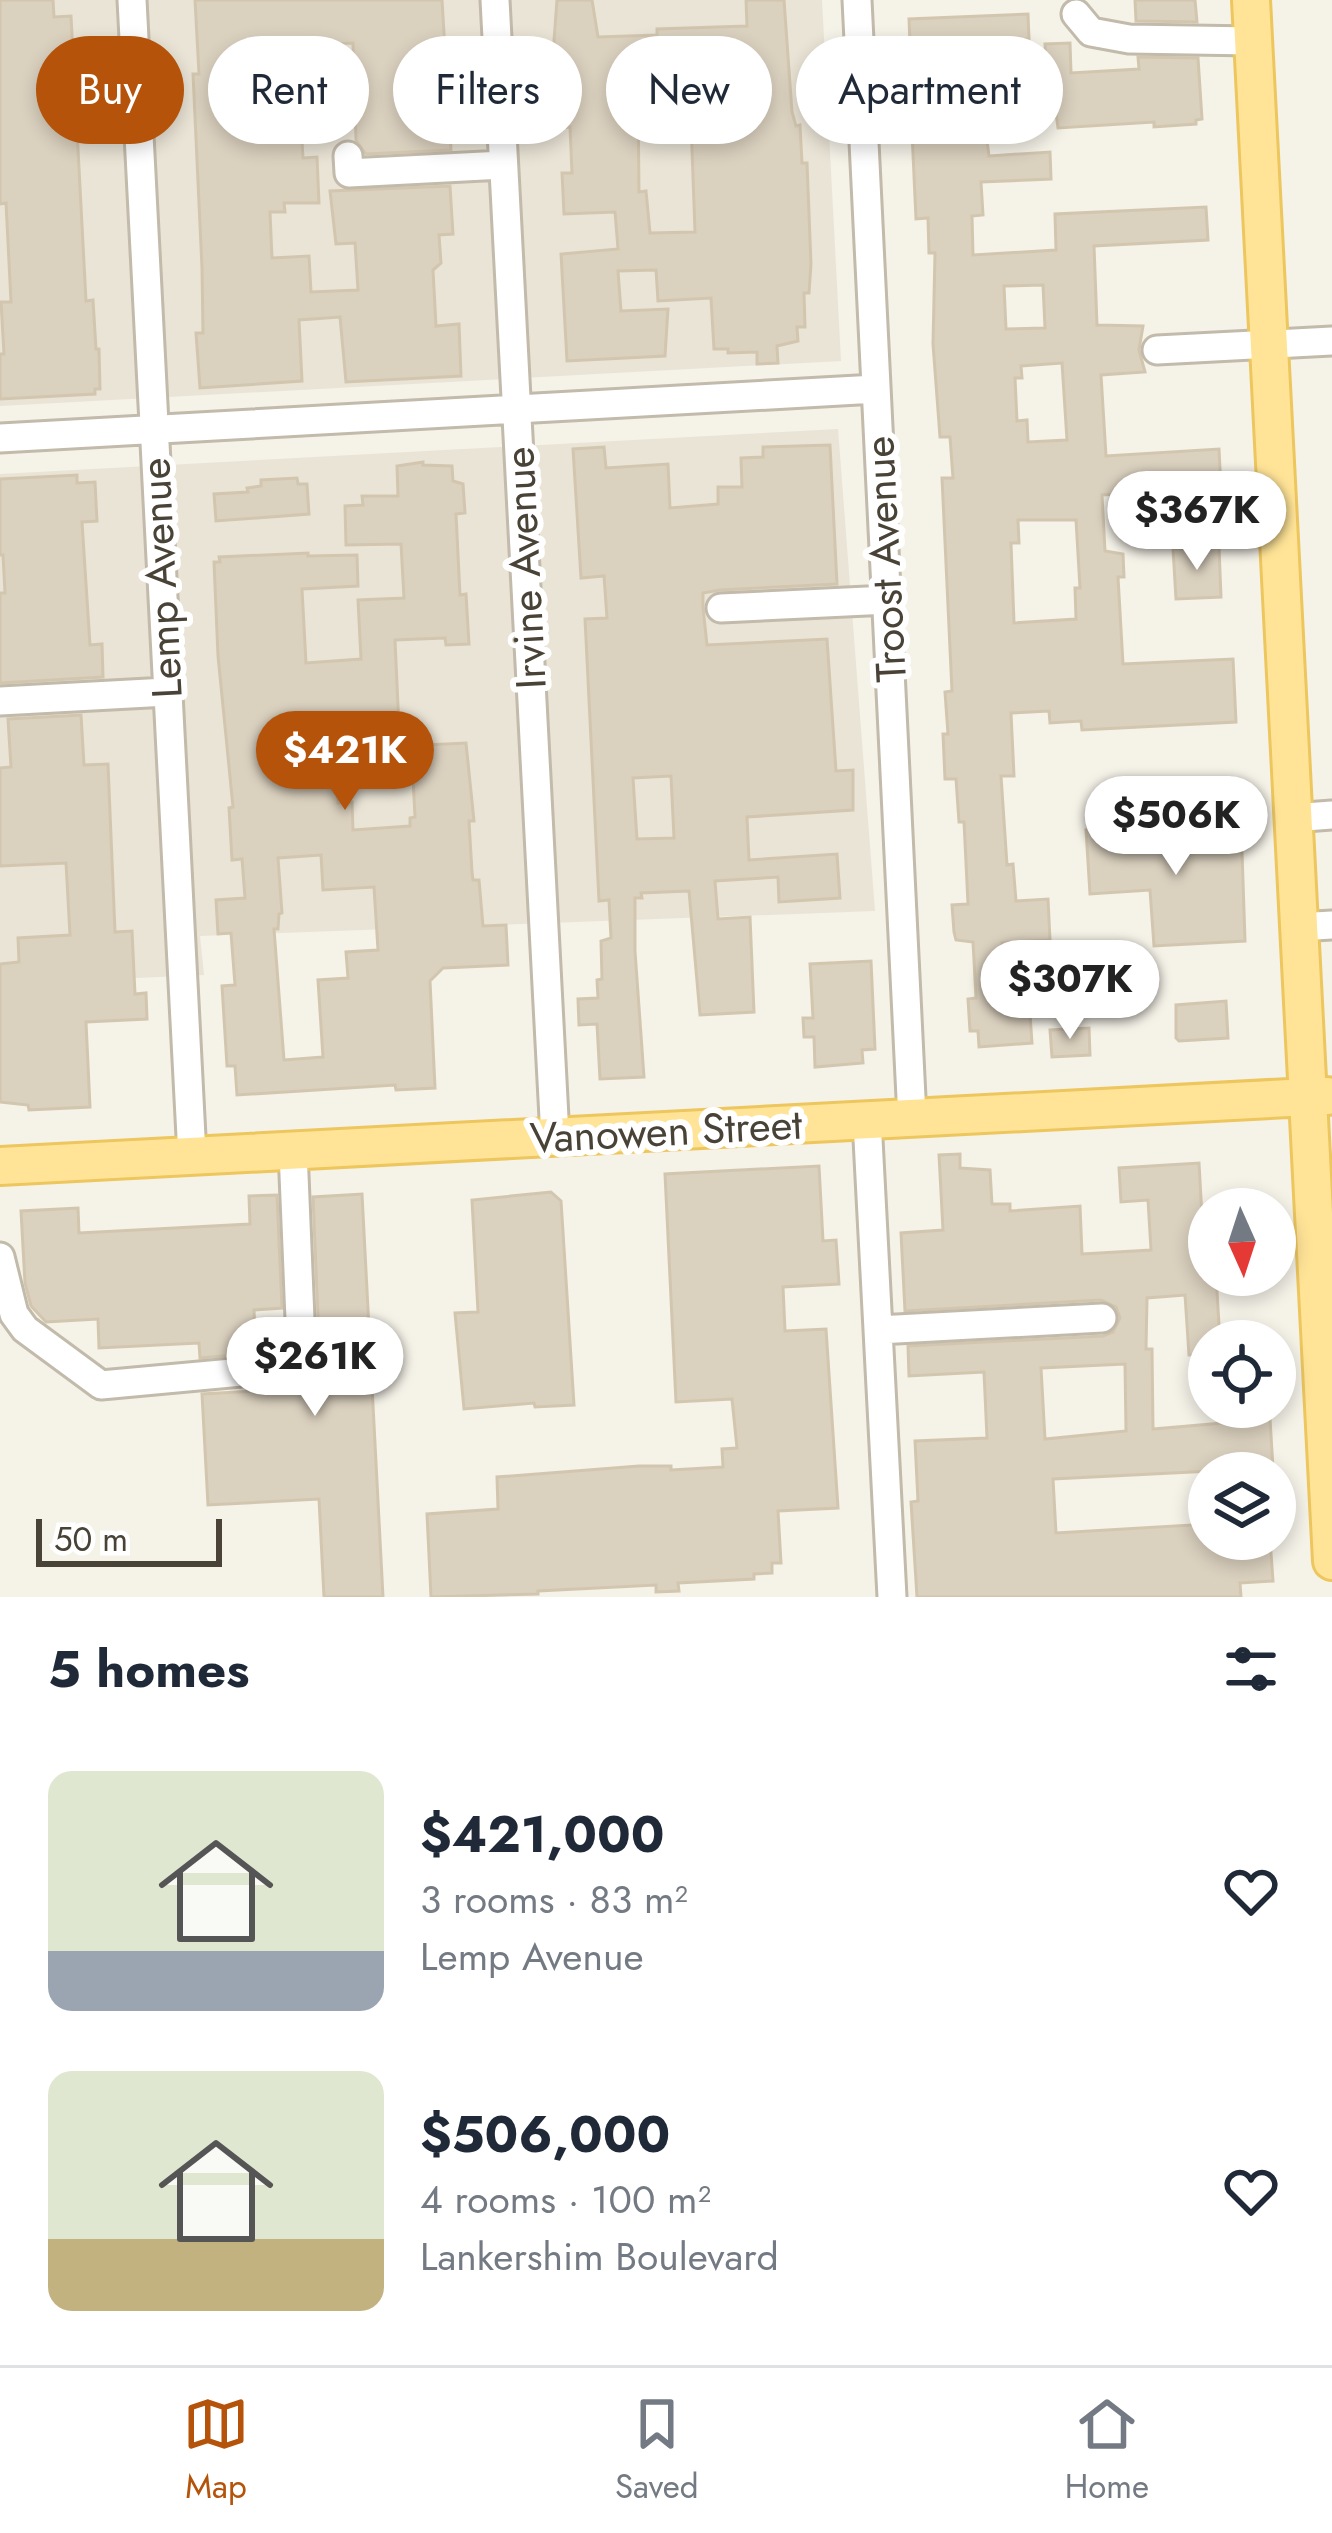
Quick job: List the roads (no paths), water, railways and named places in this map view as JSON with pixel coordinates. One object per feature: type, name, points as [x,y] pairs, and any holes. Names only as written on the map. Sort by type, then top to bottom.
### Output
[{"type":"main road","points":[[1251,0],[1292,818],[1315,926],[1332,1561]]},
{"type":"main road","name":"Vanowen Street","points":[[0,1166],[1319,1096]]},
{"type":"street","name":"Lemp Avenue","points":[[131,0],[192,1156]]},
{"type":"street","name":"Irvine Avenue","points":[[495,0],[555,1137]]},
{"type":"street","name":"Troost Avenue","points":[[857,0],[912,1118]]},
{"type":"street","points":[[1076,14],[1091,32],[1129,39],[1253,40]]},
{"type":"street","points":[[349,156],[349,172],[503,165]]},
{"type":"street","points":[[1157,350],[1332,341]]},
{"type":"street","points":[[0,438],[876,389]]},
{"type":"street","points":[[721,608],[888,600]]},
{"type":"street","points":[[0,701],[167,692]]},
{"type":"street","points":[[1292,818],[1332,815]]},
{"type":"street","points":[[867,1120],[892,1597]]},
{"type":"street","points":[[0,1256],[14,1314],[25,1329],[101,1385],[275,1370],[288,1364],[301,1343],[293,1150]]},
{"type":"street","points":[[878,1330],[1102,1318]]}]
